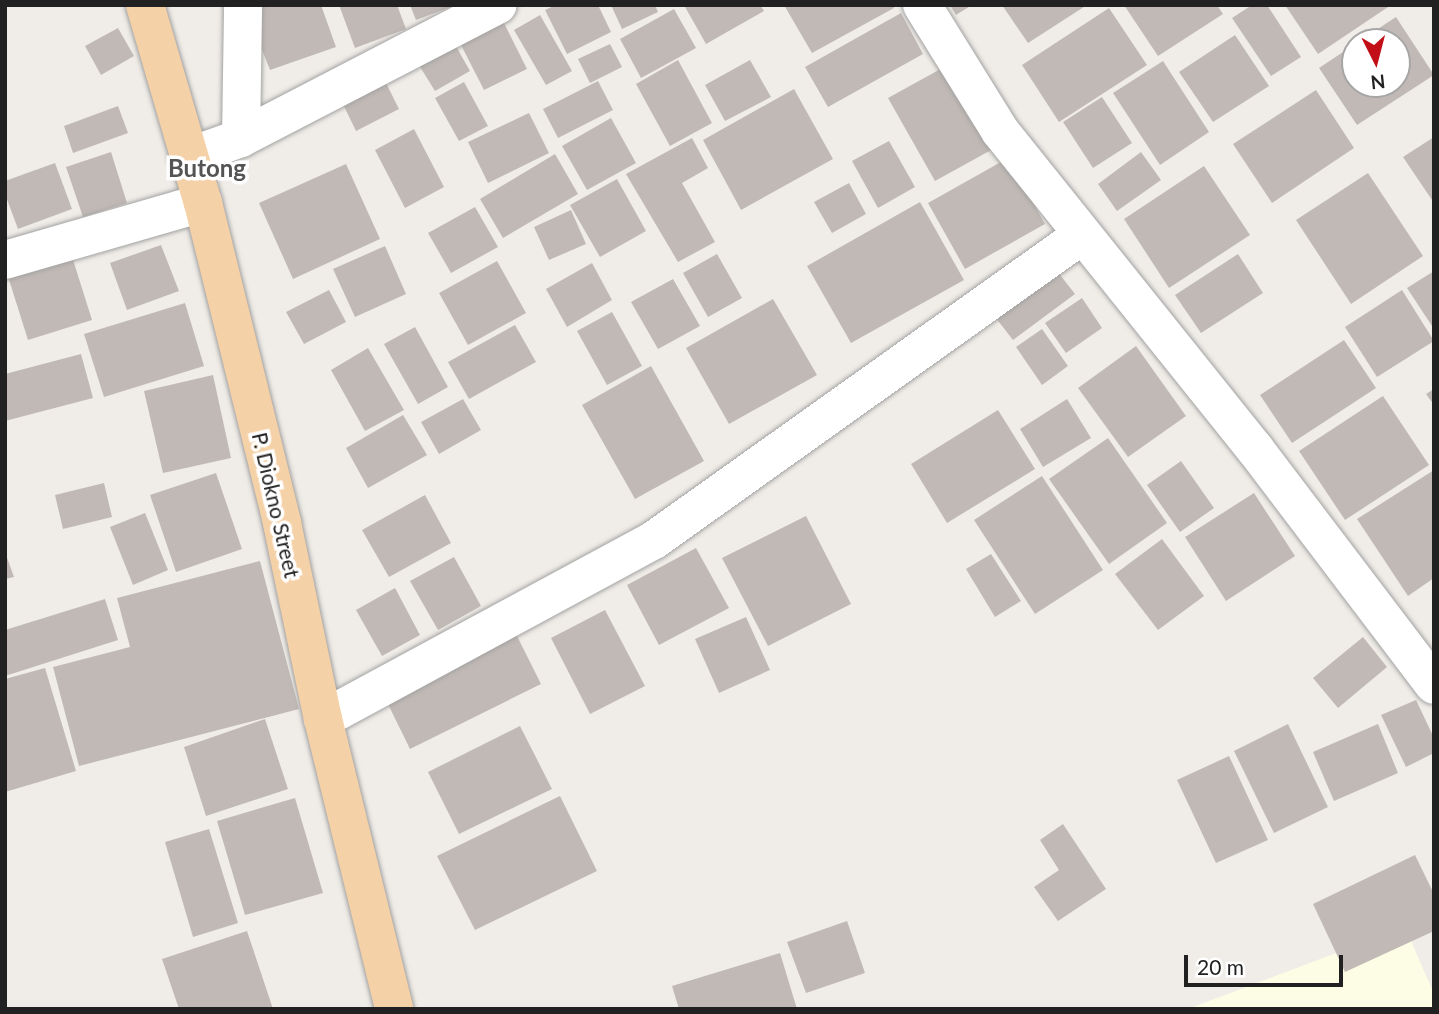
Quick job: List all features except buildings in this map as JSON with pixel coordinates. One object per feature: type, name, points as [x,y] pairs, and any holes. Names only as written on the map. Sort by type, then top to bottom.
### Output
[{"type":"main road","name":"P. Diokno Street","points":[[145,5],[203,203],[282,523],[323,719],[394,1009]]},
{"type":"street","points":[[241,138],[243,5]]},
{"type":"street","points":[[188,157],[241,138],[498,5]]},
{"type":"street","points":[[922,5],[1000,131],[1255,449],[1434,685]]},
{"type":"street","points":[[5,260],[203,203]]},
{"type":"street","points":[[323,719],[654,540],[1082,235]]},
{"type":"shaded area","points":[[1405,927],[1434,994],[1434,1009],[1188,1009]]},
{"type":"district","name":"Butong","points":[[207,168]]}]
